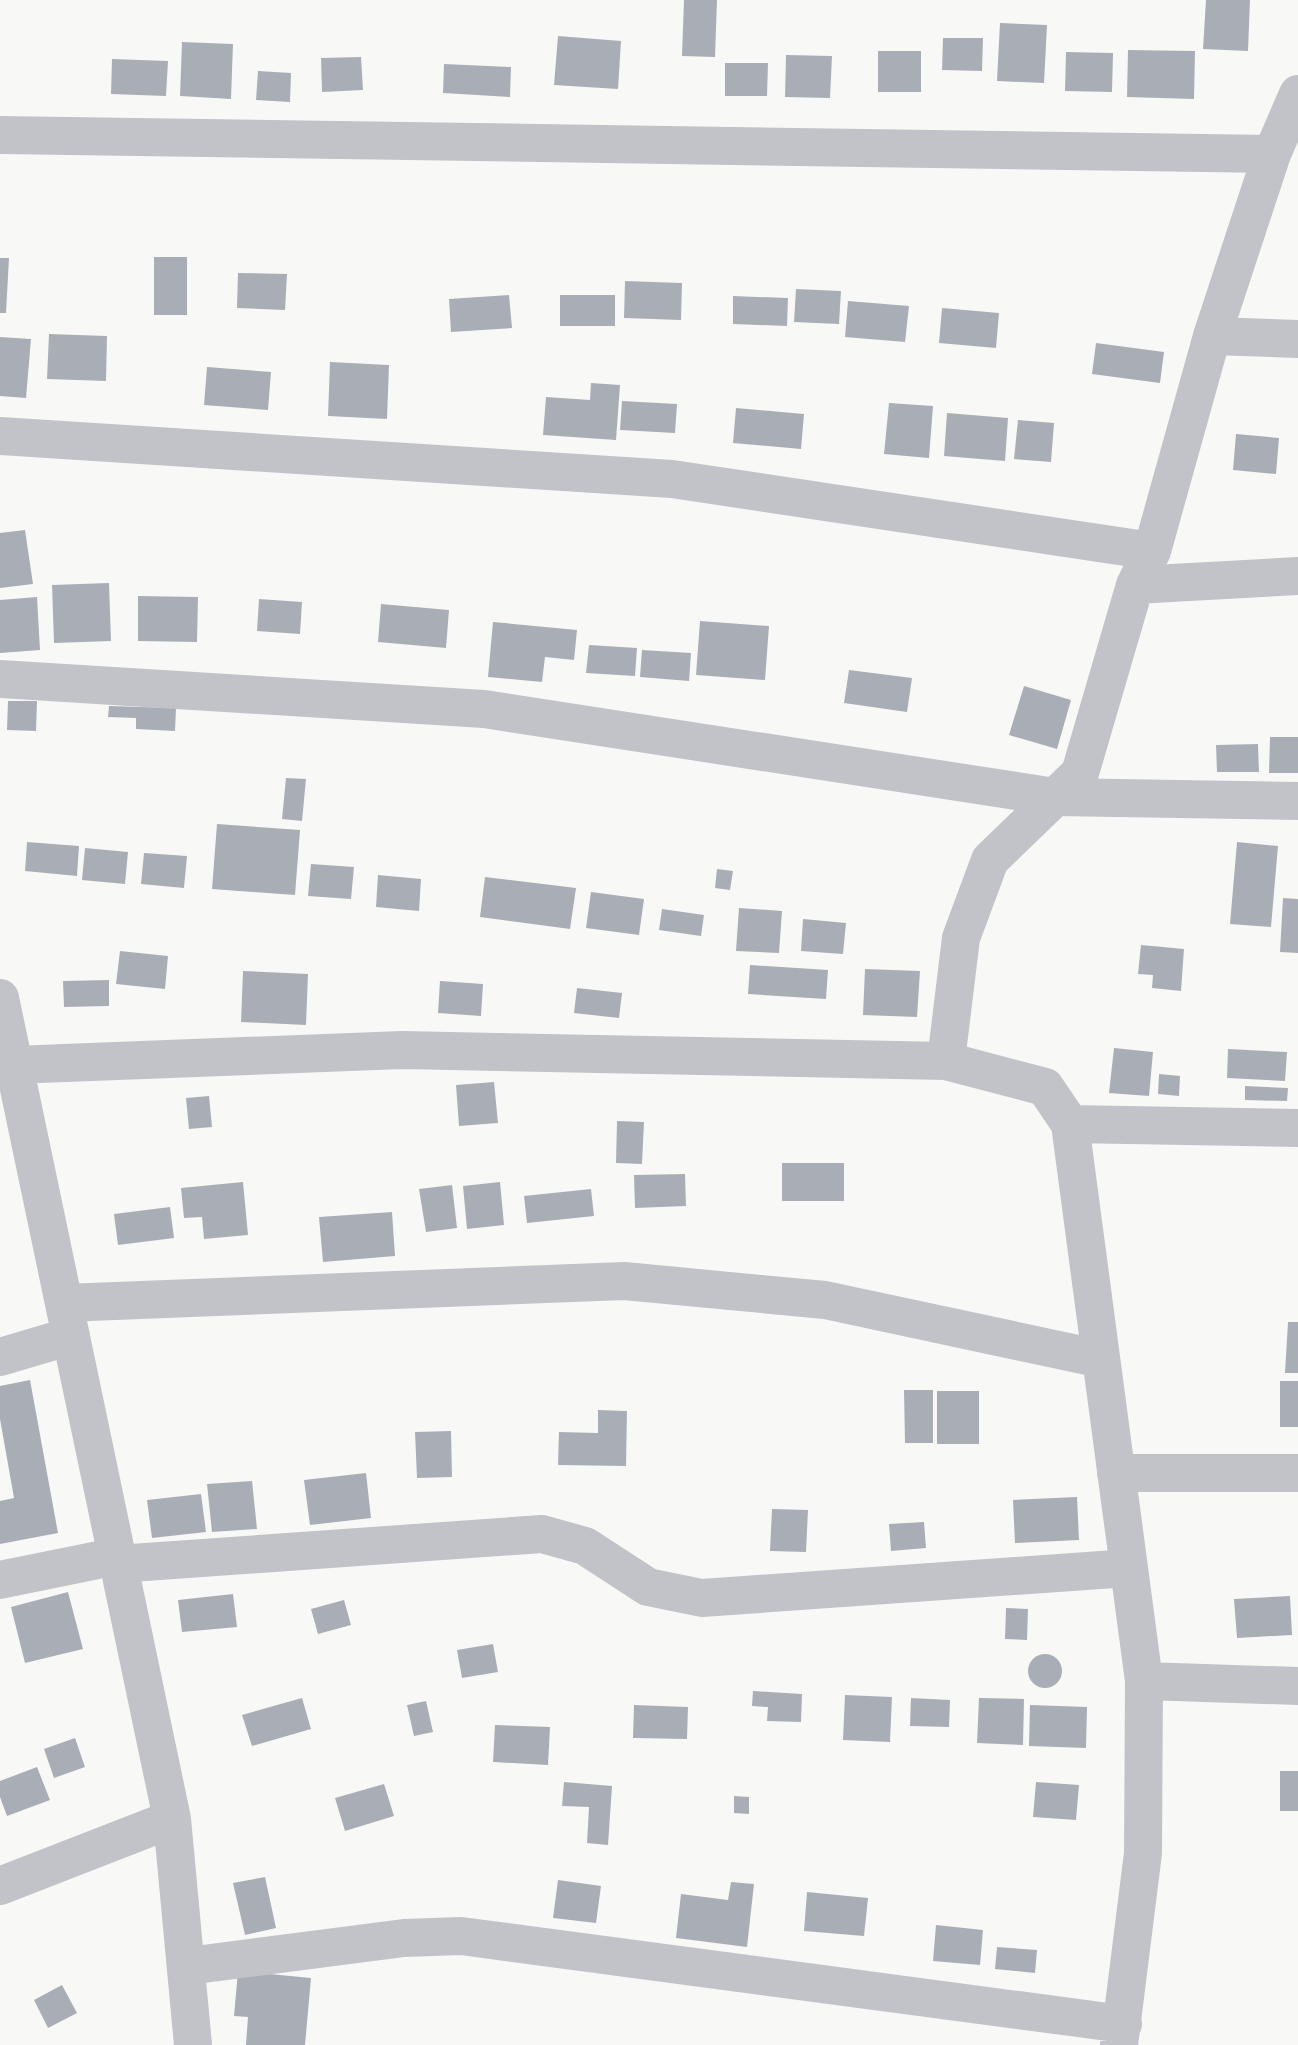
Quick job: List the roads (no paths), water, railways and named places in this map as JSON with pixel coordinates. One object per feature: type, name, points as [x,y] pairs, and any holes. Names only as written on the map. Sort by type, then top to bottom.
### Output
[{"type":"street","points":[[946,1061],[961,938],[990,860],[1080,773],[1135,585],[1152,551],[1212,336],[1272,154],[1298,94]]},
{"type":"street","points":[[0,135],[1272,154]]},
{"type":"street","points":[[1212,336],[1298,339]]},
{"type":"street","points":[[0,436],[672,479],[1152,551]]},
{"type":"street","points":[[1135,585],[1298,576]]},
{"type":"street","points":[[0,679],[484,709],[1055,797],[1298,801]]},
{"type":"street","points":[[0,998],[172,1819],[188,1966],[193,2045]]},
{"type":"street","points":[[13,1065],[402,1050],[946,1061],[1045,1087],[1070,1124],[1143,1681],[1143,1853],[1121,2034],[461,1936],[404,1938],[188,1966]]},
{"type":"street","points":[[1070,1124],[1298,1128]]},
{"type":"street","points":[[0,1357],[67,1320],[624,1281],[825,1300],[1101,1359]]},
{"type":"street","points":[[1116,1473],[1298,1473]]},
{"type":"street","points":[[0,1580],[118,1560],[542,1534],[585,1546],[649,1587],[702,1598],[1129,1568]]},
{"type":"street","points":[[1143,1681],[1298,1686]]},
{"type":"street","points":[[0,1886],[172,1819]]}]
